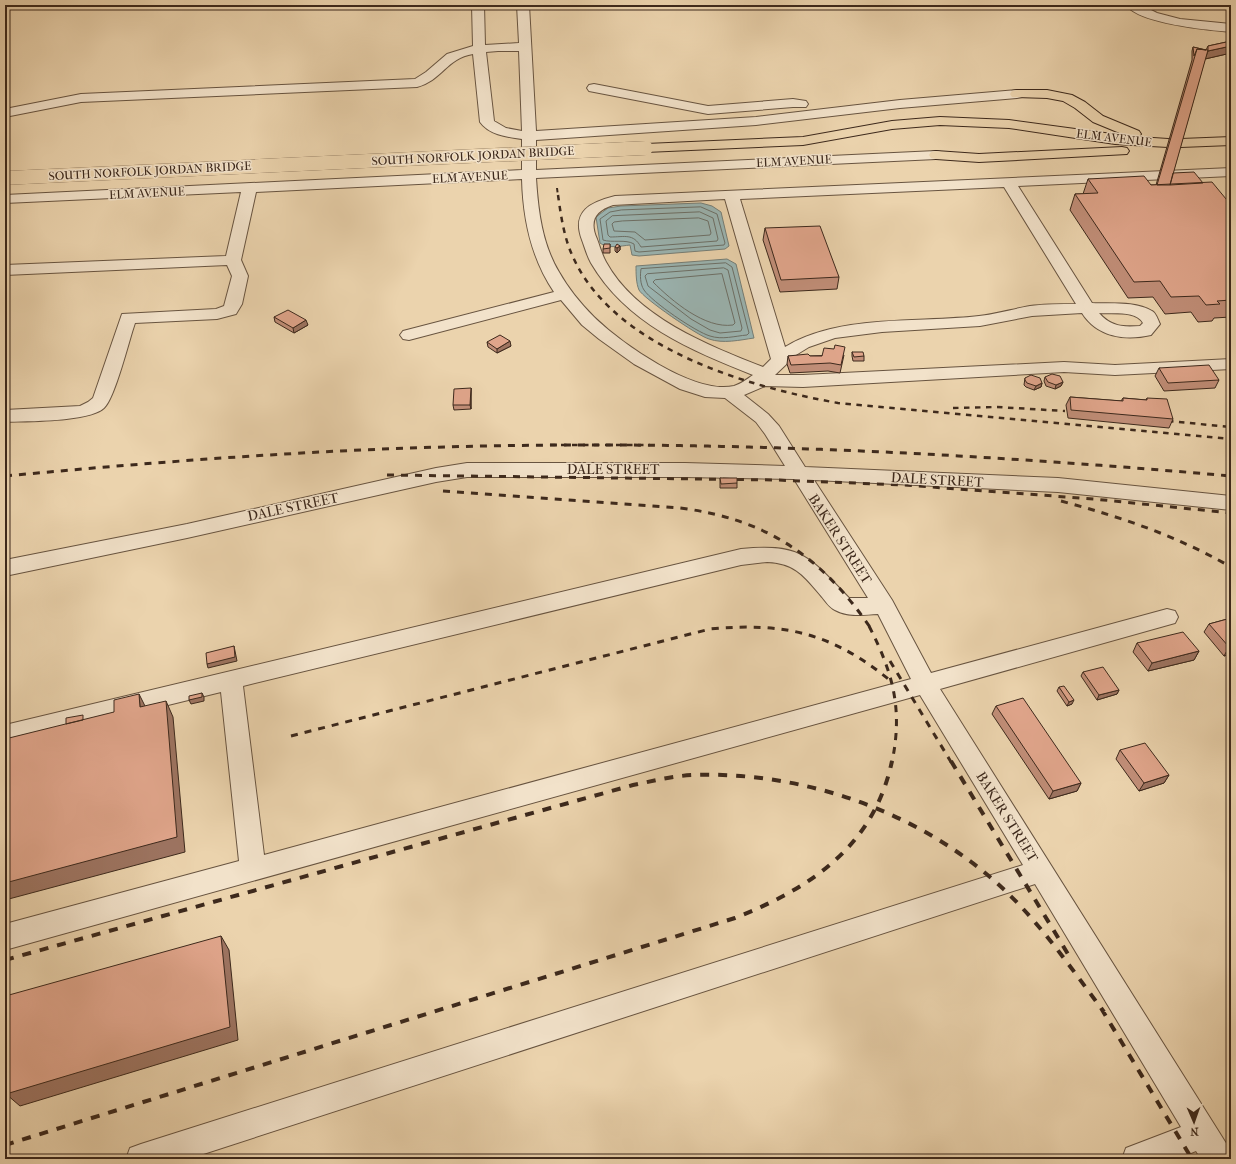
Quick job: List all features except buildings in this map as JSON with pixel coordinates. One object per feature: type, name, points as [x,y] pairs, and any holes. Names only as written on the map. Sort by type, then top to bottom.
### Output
[{"type":"main road","points":[[1017,94],[1060,95],[1074,101],[1089,113],[1106,123],[1131,133],[1174,143]]},
{"type":"main road","points":[[1009,124],[1050,124],[1064,122],[1070,118],[1071,114],[1069,108],[1061,102],[1040,96],[1017,94]]},
{"type":"main road","points":[[1089,113],[1094,123],[1092,136]]},
{"type":"main road","points":[[936,155],[980,151],[989,141],[977,127],[946,121]]},
{"type":"main road","name":"ELM AVENUE","points":[[946,121],[1009,124],[1134,142],[1174,143]]},
{"type":"main road","name":"SOUTH NORFOLK JORDAN BRIDGE","points":[[5,178],[803,141],[892,125],[946,121]]},
{"type":"main road","points":[[936,155],[979,158],[1226,140]]},
{"type":"street","points":[[478,5],[479,49],[487,122],[493,128],[504,132],[529,136],[718,124],[900,104],[1017,94]]},
{"type":"street","points":[[523,5],[529,136],[528,174],[532,211],[541,250],[555,282],[581,313],[602,334],[649,366],[694,389],[714,392],[729,392],[742,389],[760,378],[790,351],[815,337],[852,329],[959,322],[999,318],[1032,311],[1086,308],[1008,182]]},
{"type":"street","points":[[1132,5],[1142,12],[1156,16],[1213,27],[1231,28]]},
{"type":"street","points":[[5,112],[81,98],[417,83],[424,80],[452,56],[479,49],[525,47]]},
{"type":"street","points":[[594,88],[708,110],[793,103],[837,112]]},
{"type":"street","name":"ELM AVENUE","points":[[5,199],[936,155]]},
{"type":"street","points":[[1231,172],[615,200],[605,202],[592,210],[586,224],[590,246],[600,264],[620,292],[634,306],[650,318],[692,343],[765,380],[802,380],[1064,367],[1115,370],[1231,364]]},
{"type":"street","points":[[5,416],[83,412],[95,406],[102,398],[128,318],[217,314],[230,310],[234,304],[240,276],[233,260],[249,188]]},
{"type":"street","points":[[731,195],[780,360]]},
{"type":"street","points":[[5,270],[233,260]]},
{"type":"street","points":[[408,334],[564,294]]},
{"type":"street","name":"BAKER STREET","points":[[729,392],[764,420],[772,430],[884,606],[926,685],[1218,1159]]},
{"type":"street","name":"DALE STREET","points":[[5,568],[187,531],[436,475],[467,470],[685,470],[798,473],[1058,485],[1231,503]]},
{"type":"street","points":[[5,735],[741,557],[770,555],[795,559],[804,565],[841,604],[848,607],[884,606]]},
{"type":"street","points":[[5,936],[926,685],[1167,617]]},
{"type":"street","points":[[232,680],[253,869]]},
{"type":"street","points":[[140,1159],[1040,871]]},
{"type":"street","points":[[1137,1159],[1202,1134]]},
{"type":"water","points":[[701,203],[712,206],[721,212],[729,246],[725,249],[639,256],[632,255],[630,245],[610,247],[600,243],[596,217],[608,208],[621,206]]},
{"type":"water","points":[[727,259],[736,264],[754,338],[737,341],[709,339],[694,331],[660,308],[643,294],[638,287],[636,266]]},
{"type":"railway","points":[[557,188],[558,196]]},
{"type":"railway","points":[[558,195],[567,242],[573,257],[592,289],[619,316],[651,339],[687,358],[725,374],[802,396],[838,403],[1231,439]]},
{"type":"railway","points":[[953,408],[997,407],[1065,411]]},
{"type":"railway","points":[[1168,421],[1231,427]]},
{"type":"railway","points":[[550,445],[578,445]]},
{"type":"railway","points":[[5,476],[125,465],[305,453],[485,446],[578,445]]},
{"type":"railway","points":[[578,445],[672,445],[858,451],[1045,461],[1231,476]]},
{"type":"railway","points":[[387,475],[776,480],[904,485],[1094,499],[1231,513]]},
{"type":"railway","points":[[443,491],[680,508],[712,513],[767,532],[791,546],[834,582],[869,626]]},
{"type":"railway","points":[[1061,501],[1148,528],[1190,546],[1231,567]]},
{"type":"railway","points":[[869,626],[872,630]]},
{"type":"railway","points":[[869,626],[891,682]]},
{"type":"railway","points":[[291,736],[710,629],[762,627],[807,634],[849,652],[870,665],[891,682]]},
{"type":"railway","points":[[890,661],[951,762]]},
{"type":"railway","points":[[891,682],[896,708],[895,743],[892,762]]},
{"type":"railway","points":[[875,808],[883,791],[892,761]]},
{"type":"railway","points":[[951,761],[1071,959]]},
{"type":"railway","points":[[5,960],[633,785],[663,779],[693,775],[734,776],[775,780],[816,788],[875,808]]},
{"type":"railway","points":[[5,1145],[735,918],[789,893],[813,878],[835,860],[854,840],[871,817],[875,808]]},
{"type":"railway","points":[[875,808],[895,816],[932,836],[966,858],[998,884],[1041,929],[1104,1012]]},
{"type":"railway","points":[[1101,1008],[1192,1159]]}]
